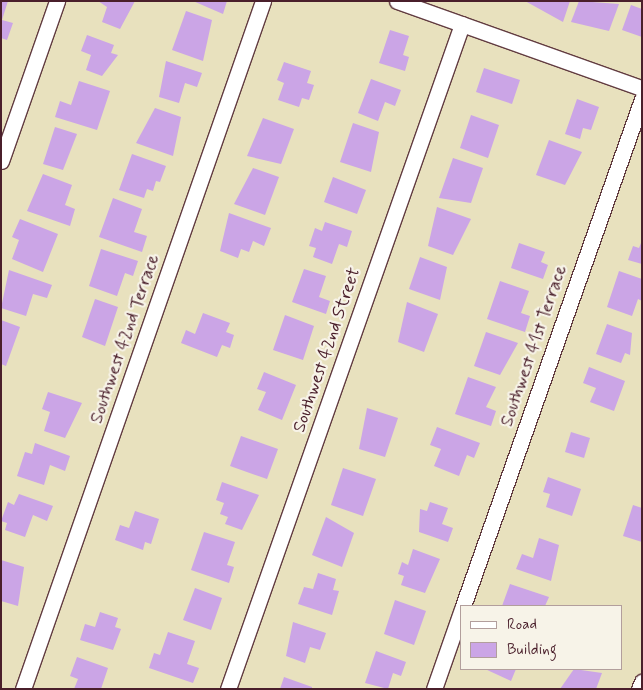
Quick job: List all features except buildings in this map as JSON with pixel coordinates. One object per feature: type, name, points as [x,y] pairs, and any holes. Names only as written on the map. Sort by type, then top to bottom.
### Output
[{"type":"street","points":[[1,161],[57,1]]},
{"type":"street","name":"Southwest 42nd Terrace","points":[[23,689],[263,1]]},
{"type":"street","points":[[396,1],[642,88]]},
{"type":"street","name":"Southwest 42nd Street","points":[[228,689],[462,24]]},
{"type":"street","name":"Southwest 41st Terrace","points":[[463,605],[642,99]]},
{"type":"street","name":"Southwest 41st Terrace","points":[[434,689],[460,614]]},
{"type":"street","points":[[639,689],[642,682]]}]
